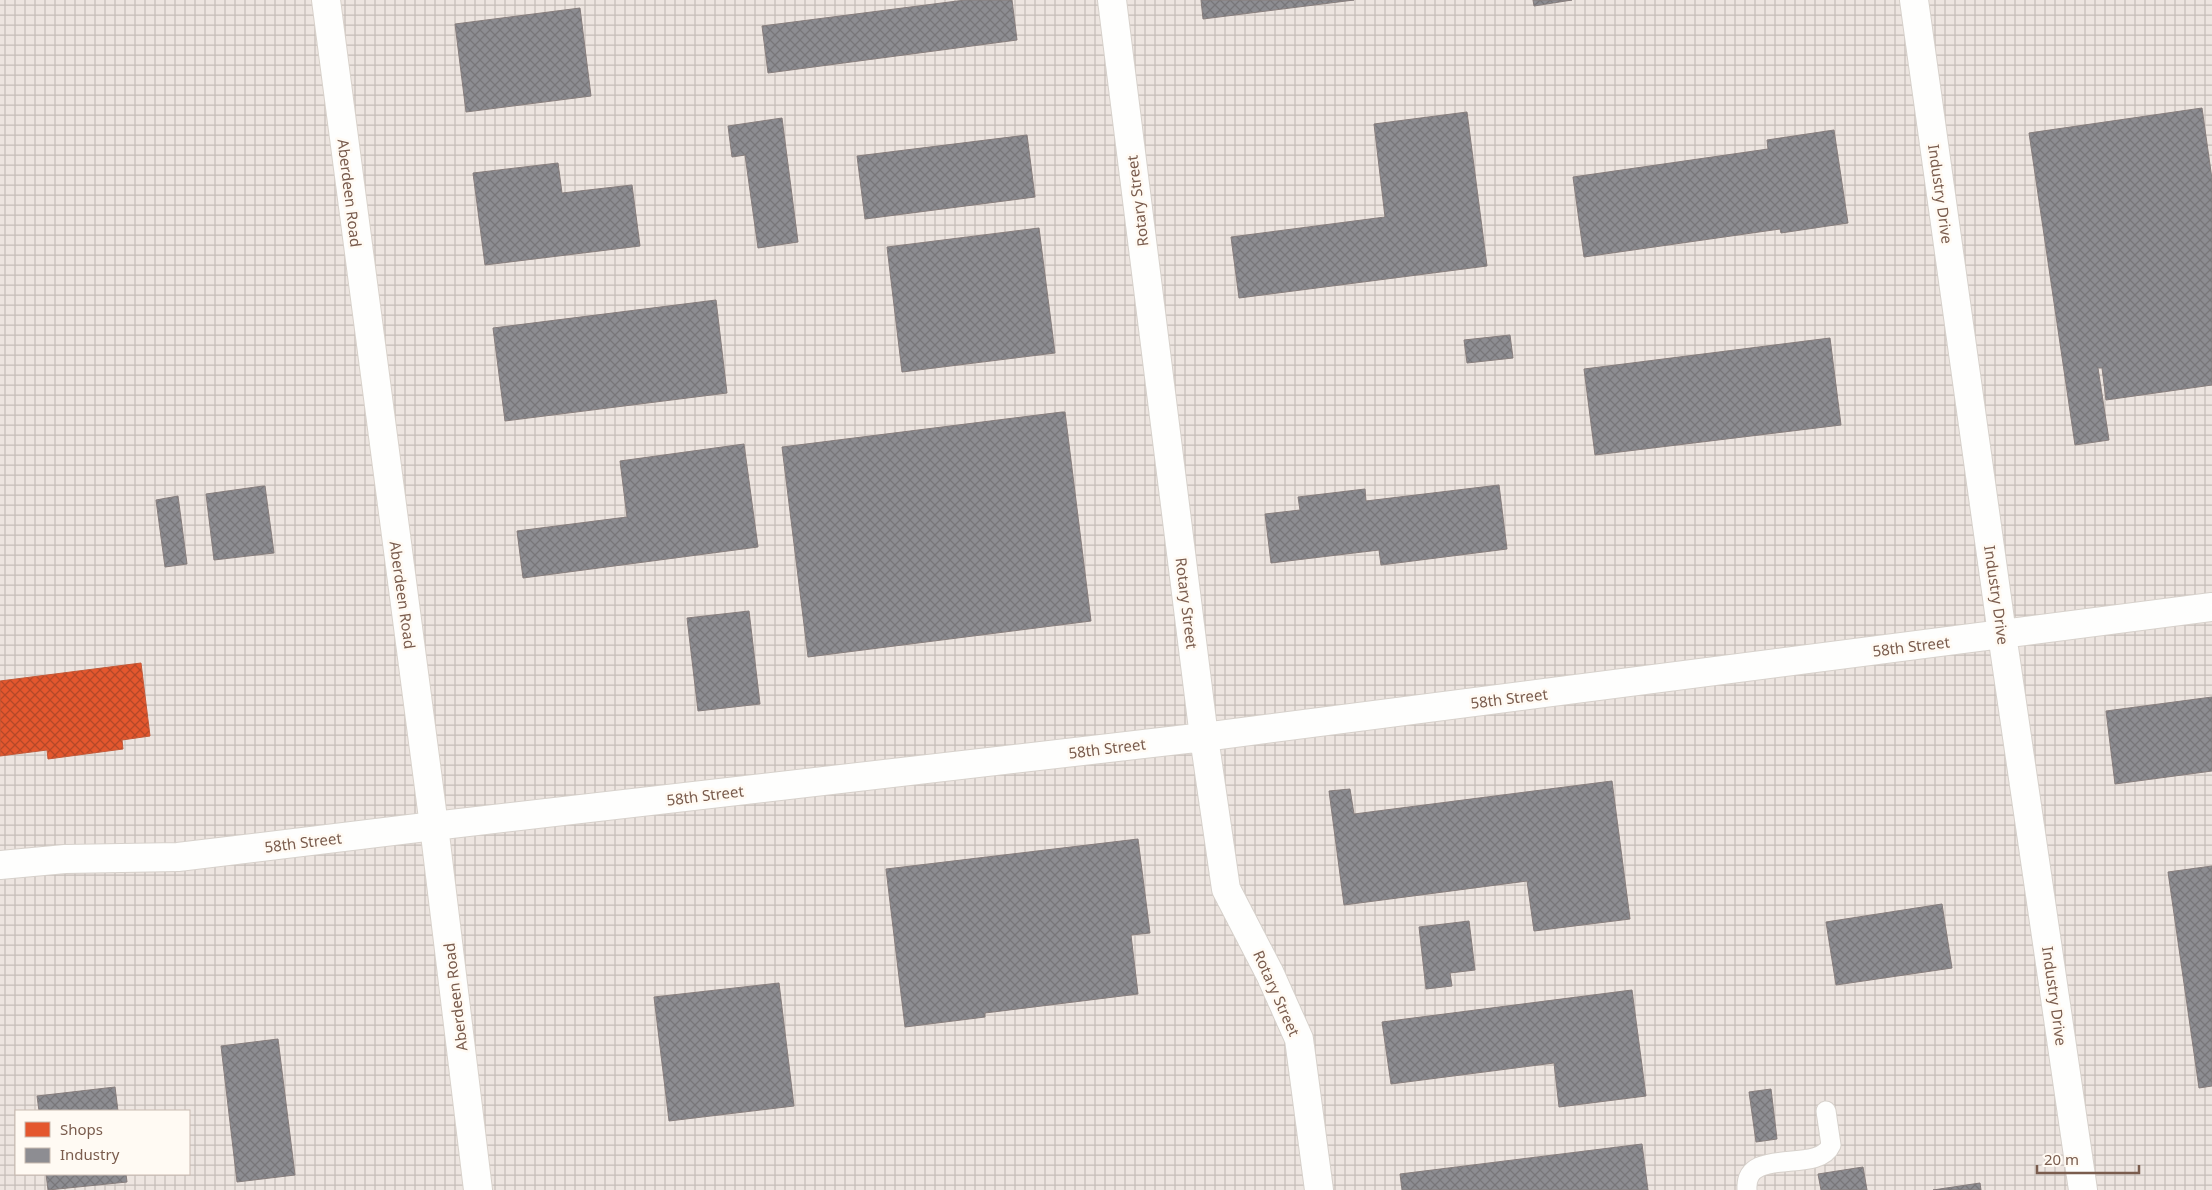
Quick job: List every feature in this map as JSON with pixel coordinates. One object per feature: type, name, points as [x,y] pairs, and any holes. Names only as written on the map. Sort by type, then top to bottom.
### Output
[{"type":"street","name":"Aberdeen Road","points":[[326,0],[434,826],[478,1190]]},
{"type":"street","name":"Rotary Street","points":[[1112,0],[1204,737],[1226,889],[1270,974],[1299,1039],[1319,1190]]},
{"type":"street","name":"Industry Drive","points":[[1914,0],[2002,634],[2083,1190]]},
{"type":"street","name":"58th Street","points":[[0,864],[65,859],[178,857],[1204,737],[2212,607]]},
{"type":"lane","points":[[1747,1190],[1749,1176],[1755,1170],[1769,1163],[1818,1157],[1825,1153],[1831,1145],[1826,1111]]},
{"type":"shaded area","points":[[0,0],[2212,0],[2212,1190],[0,1190]]},
{"type":"building: Shops","points":[[141,663],[150,736],[122,740],[123,749],[48,759],[47,750],[0,756],[0,681]]},
{"type":"building: Industry","points":[[965,0],[1012,0],[1017,40],[768,73],[762,26]]},
{"type":"building: Industry","points":[[1201,0],[1354,0],[1203,19]]},
{"type":"building: Industry","points":[[1533,0],[1572,0],[1534,6]]},
{"type":"building: Industry","points":[[580,8],[591,96],[466,112],[455,24]]},
{"type":"building: Industry","points":[[2202,108],[2212,179],[2212,385],[2106,400],[2102,368],[2098,368],[2109,440],[2075,445],[2029,133]]},
{"type":"building: Industry","points":[[1467,112],[1487,266],[1239,298],[1231,237],[1385,217],[1374,124]]},
{"type":"building: Industry","points":[[782,118],[798,242],[758,248],[745,155],[732,157],[728,126]]},
{"type":"building: Industry","points":[[1834,130],[1848,223],[1781,233],[1780,229],[1584,257],[1573,177],[1768,149],[1767,140]]},
{"type":"building: Industry","points":[[1027,135],[1035,197],[865,219],[857,156]]},
{"type":"building: Industry","points":[[558,163],[562,193],[632,185],[640,246],[485,265],[473,173]]},
{"type":"building: Industry","points":[[1039,228],[1055,353],[902,372],[887,247]]},
{"type":"building: Industry","points":[[716,300],[727,393],[505,421],[493,328]]},
{"type":"building: Industry","points":[[1510,335],[1513,358],[1467,363],[1464,340]]},
{"type":"building: Industry","points":[[1830,338],[1841,425],[1595,455],[1584,369]]},
{"type":"building: Industry","points":[[1065,412],[1091,621],[808,657],[782,447]]},
{"type":"building: Industry","points":[[744,444],[758,547],[523,578],[517,531],[627,517],[620,461]]},
{"type":"building: Industry","points":[[1499,485],[1507,549],[1381,565],[1379,550],[1271,563],[1265,514],[1300,510],[1298,497],[1365,489],[1366,501]]},
{"type":"building: Industry","points":[[265,486],[274,553],[214,560],[206,494]]},
{"type":"building: Industry","points":[[178,496],[187,564],[165,567],[156,500]]},
{"type":"building: Industry","points":[[749,611],[760,704],[698,711],[687,618]]},
{"type":"building: Industry","points":[[2212,697],[2212,771],[2115,784],[2106,711]]},
{"type":"building: Industry","points":[[1612,781],[1630,919],[1534,931],[1527,881],[1344,905],[1329,791],[1350,789],[1354,814]]},
{"type":"building: Industry","points":[[1138,839],[1150,933],[1131,935],[1138,994],[985,1013],[985,1017],[905,1027],[886,869]]},
{"type":"building: Industry","points":[[2212,866],[2212,1086],[2199,1088],[2168,872]]},
{"type":"building: Industry","points":[[1942,904],[1952,968],[1836,985],[1826,922]]},
{"type":"building: Industry","points":[[1469,921],[1475,970],[1450,973],[1452,986],[1426,989],[1419,927]]},
{"type":"building: Industry","points":[[779,983],[794,1106],[669,1121],[654,997]]},
{"type":"building: Industry","points":[[1632,990],[1646,1096],[1559,1107],[1554,1063],[1391,1084],[1382,1022]]},
{"type":"building: Industry","points":[[278,1039],[295,1175],[237,1182],[221,1046]]},
{"type":"building: Industry","points":[[115,1087],[118,1110],[39,1110],[37,1096]]},
{"type":"building: Industry","points":[[1771,1089],[1777,1139],[1756,1142],[1749,1092]]},
{"type":"building: Industry","points":[[1642,1144],[1648,1190],[1402,1190],[1400,1174]]},
{"type":"building: Industry","points":[[1863,1167],[1867,1190],[1821,1190],[1818,1174]]},
{"type":"building: Industry","points":[[46,1175],[126,1175],[127,1182],[48,1190]]},
{"type":"building: Industry","points":[[1980,1183],[1981,1190],[1933,1190]]}]
